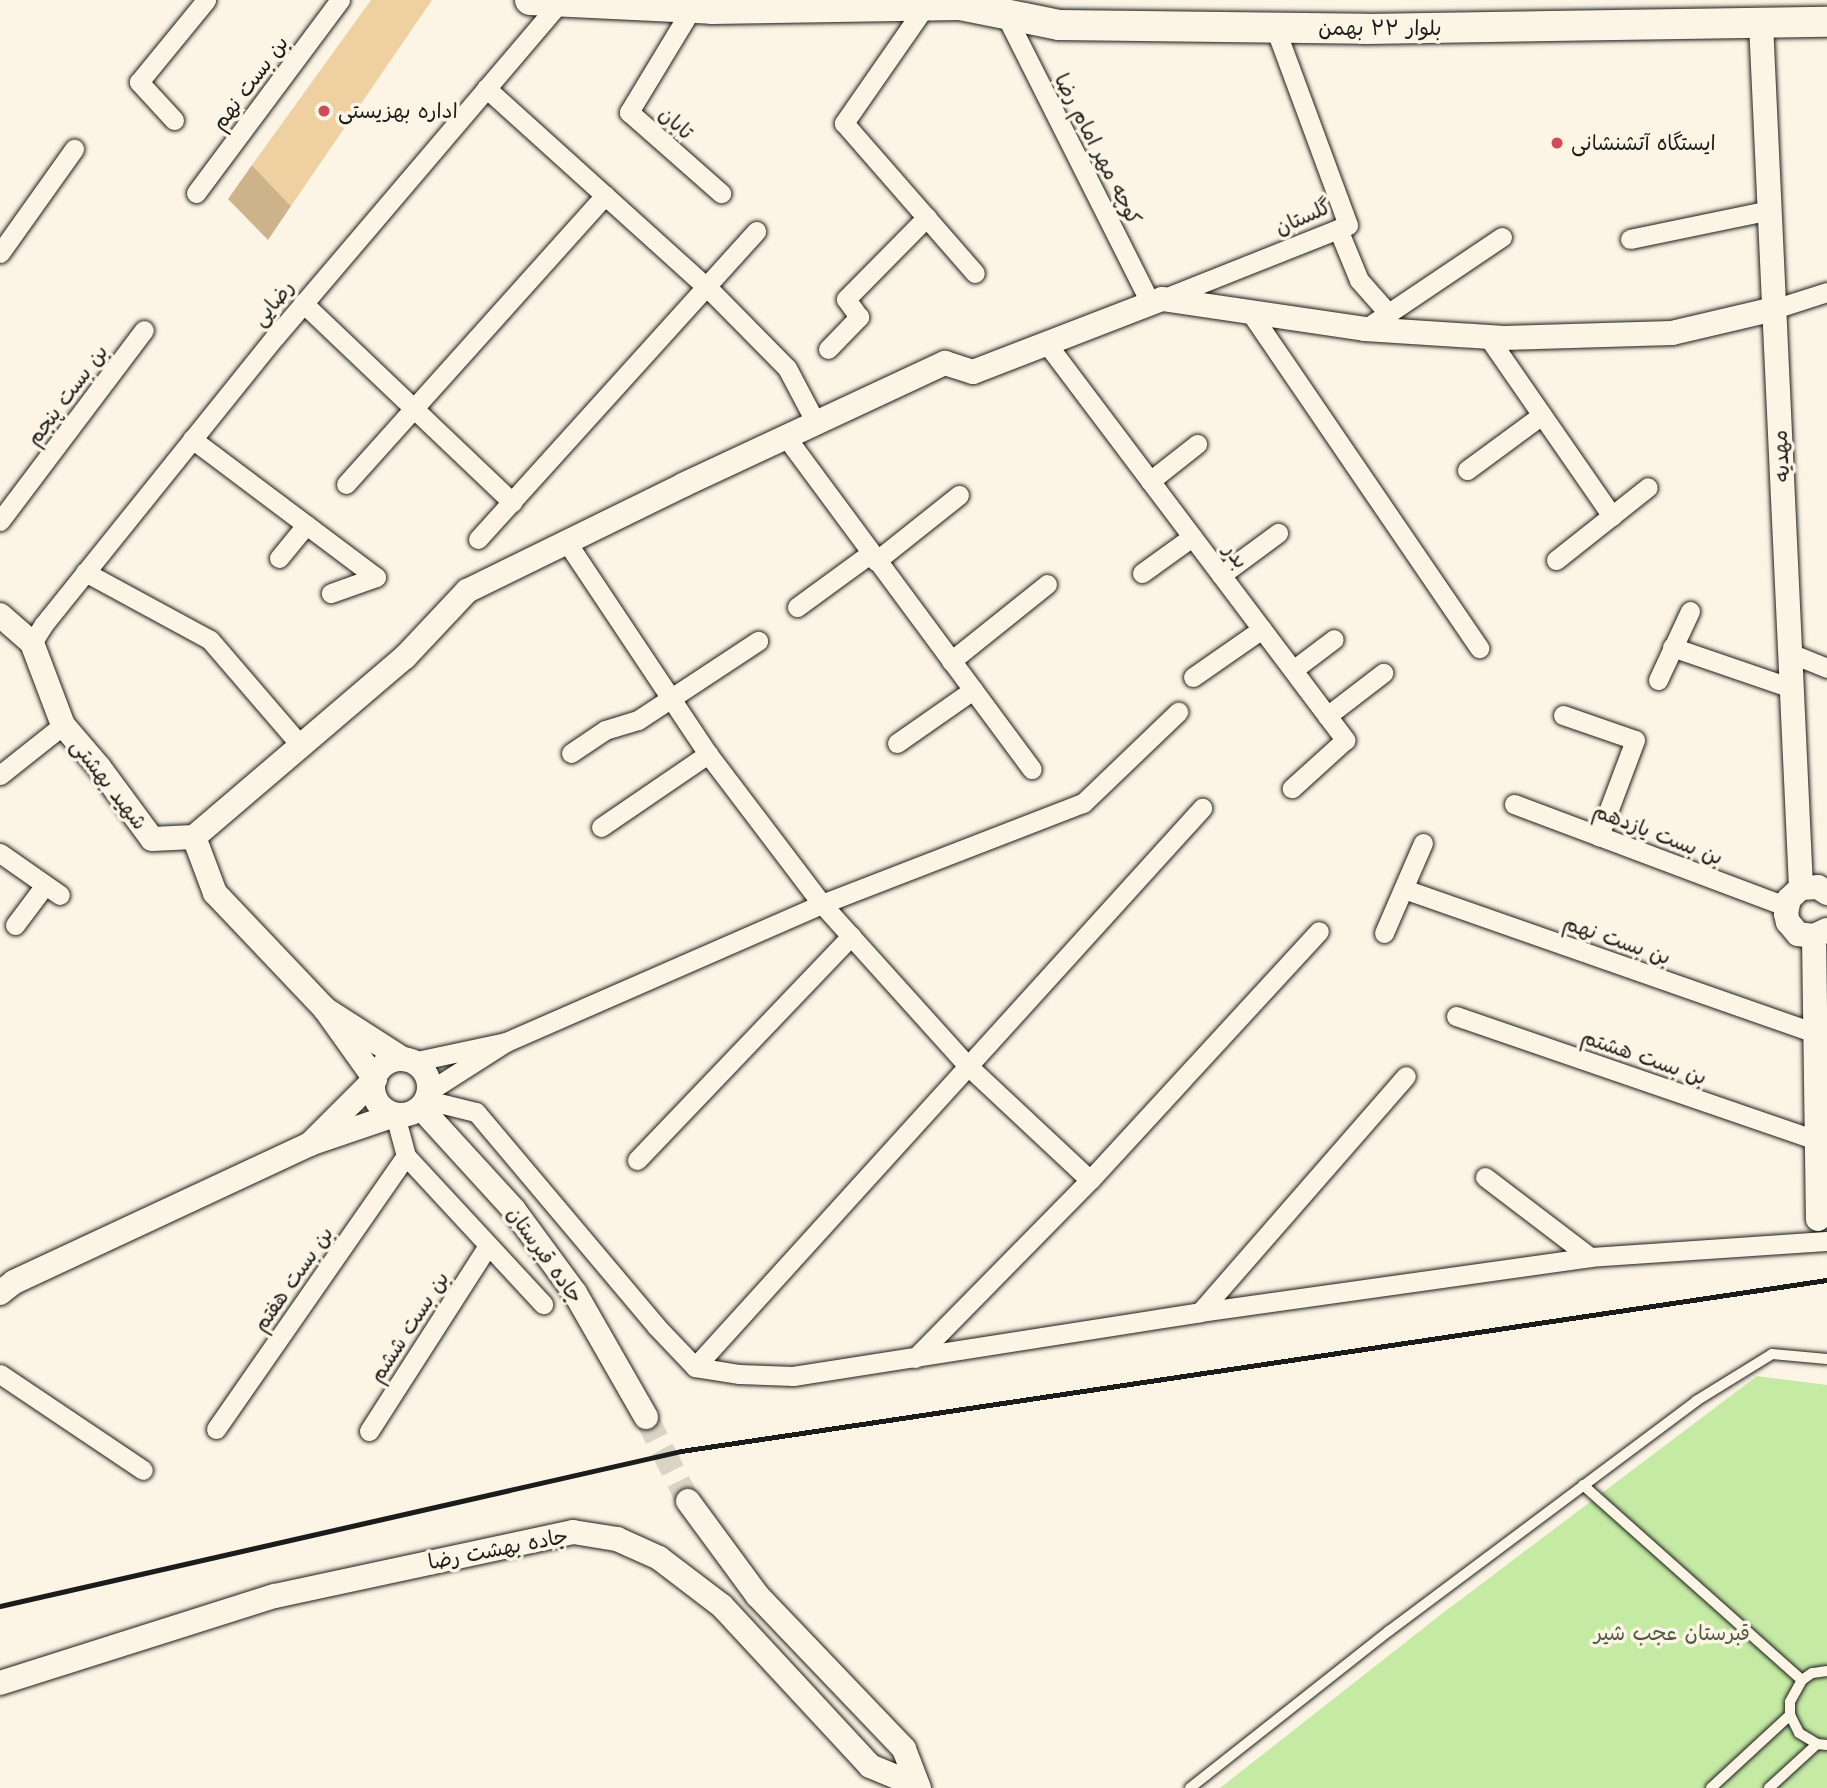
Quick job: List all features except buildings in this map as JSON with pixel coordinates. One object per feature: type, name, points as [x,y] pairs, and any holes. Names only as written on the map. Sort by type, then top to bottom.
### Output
[{"type":"main road","name":"بلوار ۲۲ بهمن","points":[[530,0],[692,8],[738,4],[983,6],[1059,25],[1275,28],[1827,22]]},
{"type":"street","points":[[174,120],[139,82],[206,0]]},
{"type":"street","name":"بن بست نهم","points":[[196,193],[341,0]]},
{"type":"street","name":"رضایی","points":[[32,643],[85,572],[303,303],[560,2]]},
{"type":"street","points":[[926,5],[844,123],[975,273]]},
{"type":"street","name":"کوچه مهر امام رضا","points":[[983,6],[1157,301]]},
{"type":"street","name":"تابان","points":[[692,8],[629,112],[721,193]]},
{"type":"street","name":"مهدیه","points":[[1761,23],[1792,688],[1793,897]]},
{"type":"street","name":"گلستان","points":[[1157,301],[1348,225],[1275,28]]},
{"type":"street","points":[[486,88],[708,288],[787,368],[816,423]]},
{"type":"street","points":[[0,253],[75,149]]},
{"type":"street","points":[[346,484],[606,195]]},
{"type":"street","points":[[1630,239],[1770,210]]},
{"type":"street","points":[[828,349],[859,317],[846,299],[927,217]]},
{"type":"street","points":[[1338,229],[1359,280],[1389,314]]},
{"type":"street","points":[[478,539],[708,288],[756,231]]},
{"type":"street","points":[[1366,329],[1502,237]]},
{"type":"street","points":[[395,1115],[386,1111],[375,1097],[374,1079],[325,1009],[215,893],[194,837],[405,657],[467,591],[945,363],[973,372],[1157,301],[1366,329],[1488,337],[1672,333],[1774,309],[1827,292]]},
{"type":"street","points":[[303,303],[512,502]]},
{"type":"street","points":[[1250,312],[1479,648]]},
{"type":"street","name":"بن بست پنجم","points":[[0,521],[144,330]]},
{"type":"street","points":[[1488,337],[1612,516]]},
{"type":"street","name":"بدر","points":[[1047,344],[1345,740],[1292,788]]},
{"type":"street","points":[[1466,470],[1542,415]]},
{"type":"street","points":[[786,437],[1032,769]]},
{"type":"street","points":[[192,439],[376,578],[331,593]]},
{"type":"street","points":[[1150,481],[1197,444]]},
{"type":"street","points":[[1556,560],[1648,487]]},
{"type":"street","points":[[797,607],[959,495]]},
{"type":"street","points":[[279,558],[306,525]]},
{"type":"street","points":[[1221,575],[1278,533]]},
{"type":"street","points":[[1142,573],[1192,537]]},
{"type":"street","points":[[568,544],[708,754],[822,904],[967,1065],[1090,1180]]},
{"type":"street","points":[[85,572],[211,640],[302,747]]},
{"type":"street","points":[[951,661],[1047,584]]},
{"type":"street","points":[[1658,680],[1690,611]]},
{"type":"street","name":"شهید بهشتی","points":[[0,615],[32,643],[63,726],[99,767],[152,839],[194,837]]},
{"type":"street","points":[[1193,677],[1262,629]]},
{"type":"street","points":[[1293,670],[1334,639]]},
{"type":"street","points":[[571,753],[606,730],[638,720],[758,640]]},
{"type":"street","points":[[1672,647],[1792,688]]},
{"type":"street","points":[[1790,653],[1827,667]]},
{"type":"street","points":[[1327,716],[1383,673]]},
{"type":"street","points":[[897,743],[974,690]]},
{"type":"street","points":[[0,1293],[14,1282],[310,1143],[395,1115],[413,1113],[426,1100],[506,1042],[822,904],[1083,803],[1178,712]]},
{"type":"street","points":[[1563,715],[1635,740],[1599,836]]},
{"type":"street","points":[[3,767],[63,726]]},
{"type":"street","points":[[601,827],[708,754]]},
{"type":"street","name":"بن بست یازدهم","points":[[1514,804],[1599,836],[1793,897]]},
{"type":"street","points":[[695,1367],[1202,808]]},
{"type":"street","points":[[1384,933],[1423,843]]},
{"type":"street","points":[[0,853],[52,890],[16,925]]},
{"type":"street","points":[[426,1100],[476,1112],[656,1326],[695,1367],[739,1374],[793,1376],[1200,1312],[1590,1257],[1823,1230],[1817,1140],[1815,1033],[1821,933],[1792,929],[1788,922],[1793,897],[1818,887],[1827,893]]},
{"type":"street","name":"بن بست نهم","points":[[1404,890],[1815,1033]]},
{"type":"street","points":[[915,1358],[1090,1180],[1319,931]]},
{"type":"street","points":[[637,1160],[851,936]]},
{"type":"street","points":[[325,1009],[426,1073],[426,1100]]},
{"type":"street","name":"بن بست هشتم","points":[[1456,1016],[1817,1140]]},
{"type":"street","points":[[310,1143],[386,1064],[506,1042]]},
{"type":"street","points":[[1200,1312],[1406,1076]]},
{"type":"street","name":"جاده قبرستان","points":[[426,1100],[514,1210],[575,1293],[646,1418]]},
{"type":"street","points":[[395,1115],[406,1156],[542,1304]]},
{"type":"street","name":"بن بست هفتم","points":[[216,1429],[406,1156]]},
{"type":"street","points":[[1485,1177],[1590,1257]]},
{"type":"street","name":"بن بست ششم","points":[[369,1431],[487,1247]]},
{"type":"street","points":[[0,1374],[143,1470]]},
{"type":"street","points":[[688,1501],[757,1595],[904,1749],[919,1787]]},
{"type":"street","name":"جاده بهشت رضا","points":[[0,1683],[275,1597],[573,1532],[617,1539],[659,1558],[722,1606],[870,1766],[919,1787]]},
{"type":"lane","points":[[1189,1788],[1696,1401],[1772,1354],[1827,1359]]},
{"type":"lane","points":[[1583,1485],[1802,1680]]},
{"type":"lane","points":[[1769,1788],[1822,1744],[1799,1733],[1790,1715],[1790,1702],[1802,1680],[1812,1673],[1827,1671]]},
{"type":"lane","points":[[1711,1788],[1790,1715]]},
{"type":"green space","name":"قبرستان عجب شیر","points":[[1757,1376],[1827,1385],[1827,1788],[1220,1788],[1439,1616]]},
{"type":"tunnel","points":[[646,1417],[688,1501]]},
{"type":"railway","points":[[0,1606],[681,1451],[1827,1280]]},
{"type":"place","name":"اداره بهزیستی","points":[[324,111]]},
{"type":"place","name":"ایستگاه آتشنشانی","points":[[1557,143]]}]
